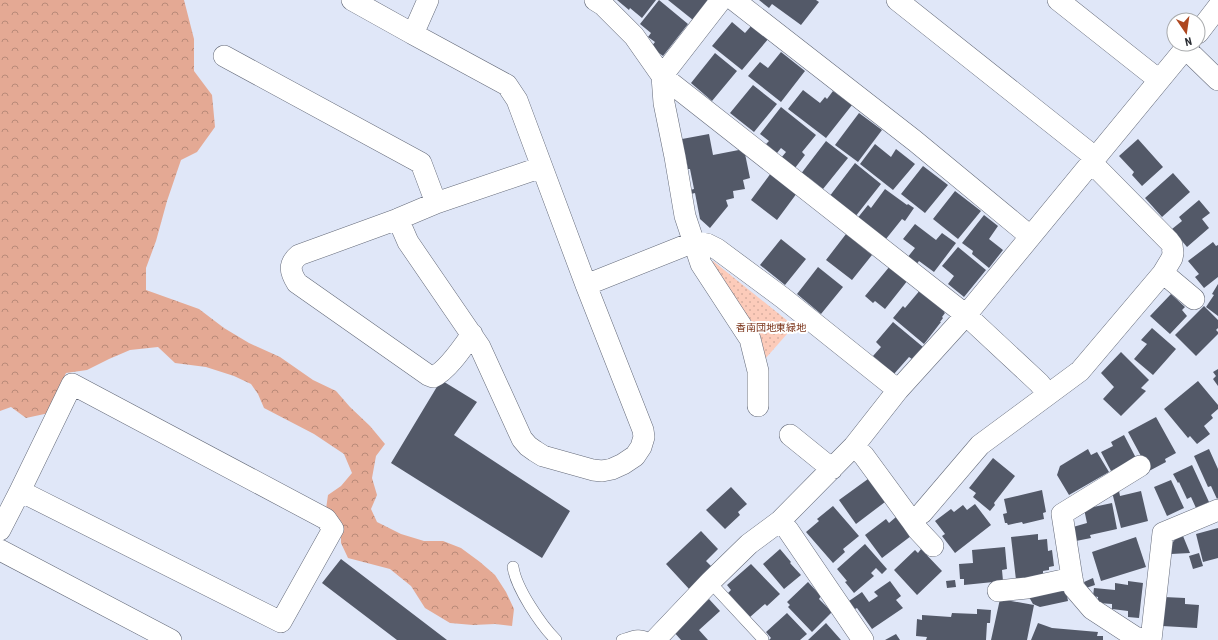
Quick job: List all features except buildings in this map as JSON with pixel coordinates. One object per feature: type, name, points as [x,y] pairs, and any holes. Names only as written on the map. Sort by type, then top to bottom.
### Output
[{"type":"street","points":[[352,0],[507,85],[517,100],[586,286],[642,430],[644,437],[642,446],[635,456],[612,469],[593,470],[543,456],[528,446],[522,439],[480,347],[408,242],[398,219]]},
{"type":"street","points":[[412,34],[428,0]]},
{"type":"street","points":[[595,0],[603,5],[634,36],[662,76],[966,315],[1039,383],[1048,394]]},
{"type":"street","points":[[721,0],[662,76],[664,103],[685,216],[701,264],[750,339],[758,371],[758,406]]},
{"type":"street","points":[[734,0],[915,141],[1030,236]]},
{"type":"street","points":[[897,0],[1094,160],[1172,245],[1173,249],[1172,258],[1163,273],[1080,371],[980,445],[922,513],[912,520]]},
{"type":"street","points":[[1058,0],[1159,80]]},
{"type":"street","points":[[1206,23],[1218,7]]},
{"type":"street","points":[[654,640],[749,544],[780,521],[854,446],[898,390],[966,315],[1183,52]]},
{"type":"street","points":[[1198,52],[1218,80]]},
{"type":"street","points":[[224,56],[422,163],[436,203]]},
{"type":"street","points":[[472,334],[460,351],[438,375],[433,377],[428,376],[297,283],[292,275],[291,267],[294,260],[299,256],[398,219],[436,203],[542,167]]},
{"type":"street","points":[[586,286],[694,242],[707,244],[783,298],[898,390]]},
{"type":"street","points":[[1163,273],[1194,299]]},
{"type":"street","points":[[0,530],[72,384],[326,519],[333,529],[281,622],[20,491]]},
{"type":"street","points":[[790,435],[832,469]]},
{"type":"street","points":[[854,446],[864,456],[918,530],[933,546]]},
{"type":"street","points":[[1140,466],[1062,514],[1074,588],[1092,609],[1135,637],[1145,640]]},
{"type":"street","points":[[1151,640],[1163,533],[1218,510]]},
{"type":"street","points":[[780,521],[788,530],[863,640]]},
{"type":"street","points":[[0,550],[171,640]]},
{"type":"street","points":[[998,590],[1027,588],[1072,578]]},
{"type":"lane","points":[[513,567],[517,584],[541,623],[556,640]]},
{"type":"lane","points":[[710,582],[763,639]]},
{"type":"lane","points":[[622,640],[635,636],[642,636],[647,637],[649,640]]},
{"type":"green space","points":[[0,0],[184,0],[194,39],[194,71],[212,95],[215,127],[197,152],[181,160],[146,268],[146,290],[199,309],[224,328],[249,343],[280,357],[313,380],[336,391],[370,426],[385,444],[376,456],[372,478],[377,495],[371,509],[377,522],[401,534],[424,541],[443,541],[461,548],[480,562],[495,575],[506,592],[514,609],[512,626],[450,623],[425,608],[411,586],[390,569],[348,558],[341,543],[341,528],[326,509],[328,495],[341,486],[352,473],[344,454],[314,434],[264,408],[258,394],[251,384],[234,376],[206,367],[175,363],[158,347],[130,350],[87,370],[66,373],[49,413],[26,418],[11,407],[0,411]]},
{"type":"green space","name":"香南団地東緑地","points":[[713,261],[794,326],[765,359],[708,266]]}]
